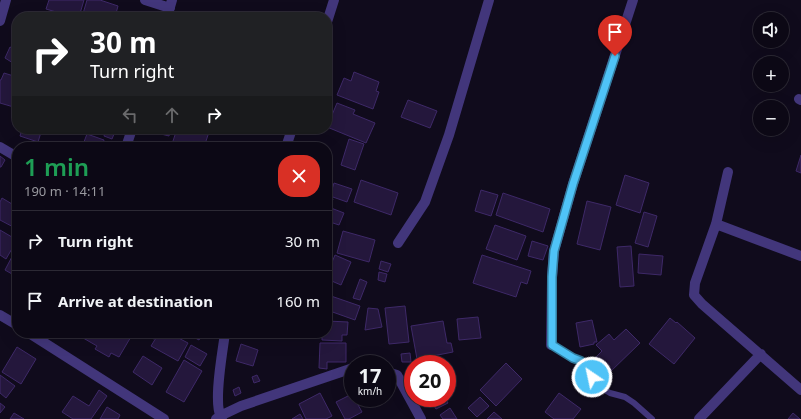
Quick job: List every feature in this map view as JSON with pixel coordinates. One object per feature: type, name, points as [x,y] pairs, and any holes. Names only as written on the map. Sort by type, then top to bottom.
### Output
[{"type":"street","points":[[0,21],[6,0]]},
{"type":"street","points":[[145,0],[170,8]]},
{"type":"street","points":[[330,12],[334,0]]},
{"type":"street","points":[[398,243],[425,202],[449,135],[489,0]]},
{"type":"street","points":[[552,345],[552,277],[554,251],[573,184],[633,0]]},
{"type":"street","points":[[0,147],[12,154]]},
{"type":"street","points":[[728,172],[716,224],[695,283],[694,295],[702,304],[801,390]]},
{"type":"street","points":[[716,224],[801,256]]},
{"type":"street","points":[[0,315],[12,322]]},
{"type":"street","points":[[37,338],[164,419]]},
{"type":"street","points":[[225,338],[217,395],[220,418],[241,406],[262,398],[344,371]]},
{"type":"street","points":[[699,419],[761,354]]},
{"type":"street","points":[[396,375],[421,419]]},
{"type":"lane","points":[[552,345],[573,358],[581,361],[598,386],[610,393],[625,397],[652,419]]},
{"type":"building","points":[[49,0],[84,0],[80,12],[56,12],[46,9]]},
{"type":"building","points":[[87,0],[100,0],[118,6],[116,12],[83,12]]},
{"type":"building","points":[[10,47],[12,48],[12,62],[5,58]]},
{"type":"building","points":[[354,72],[379,82],[376,91],[379,92],[373,109],[337,95],[344,78],[351,81]]},
{"type":"building","points":[[4,73],[12,75],[12,107],[0,103],[1,80]]},
{"type":"building","points":[[408,100],[437,111],[430,128],[401,117]]},
{"type":"building","points":[[337,103],[355,110],[353,114],[375,123],[366,143],[332,129],[332,115]]},
{"type":"building","points":[[21,134],[40,134],[38,142],[20,136]]},
{"type":"building","points":[[87,134],[104,140],[103,142],[84,142]]},
{"type":"building","points":[[105,134],[114,134],[112,139],[104,136]]},
{"type":"building","points":[[175,134],[208,134],[206,142],[173,142]]},
{"type":"building","points":[[349,139],[364,144],[355,170],[341,165]]},
{"type":"building","points":[[801,155],[801,173],[796,171]]},
{"type":"building","points":[[0,156],[5,160],[1,167],[0,167]]},
{"type":"building","points":[[625,175],[649,183],[640,213],[616,205]]},
{"type":"building","points":[[361,180],[398,193],[391,215],[354,202]]},
{"type":"building","points":[[334,183],[352,189],[347,202],[332,197]]},
{"type":"building","points":[[481,190],[498,195],[491,216],[475,211]]},
{"type":"building","points":[[503,193],[550,209],[543,232],[496,215]]},
{"type":"building","points":[[2,198],[12,204],[12,226],[0,220],[0,202]]},
{"type":"building","points":[[587,201],[611,207],[600,250],[577,244]]},
{"type":"building","points":[[332,208],[344,213],[339,225],[332,223]]},
{"type":"building","points":[[644,212],[657,216],[648,247],[635,243]]},
{"type":"building","points":[[495,225],[526,236],[517,260],[486,249]]},
{"type":"building","points":[[0,230],[12,237],[12,249],[6,259],[0,255]]},
{"type":"building","points":[[343,231],[375,240],[369,262],[337,253]]},
{"type":"building","points":[[532,241],[548,246],[543,260],[528,256]]},
{"type":"building","points":[[631,246],[634,286],[620,287],[617,247]]},
{"type":"building","points":[[639,254],[663,256],[661,275],[638,273]]},
{"type":"building","points":[[335,255],[351,262],[341,285],[332,281],[332,262]]},
{"type":"building","points":[[482,255],[531,271],[527,284],[521,282],[516,297],[473,283]]},
{"type":"building","points":[[12,257],[12,274],[5,270]]},
{"type":"building","points":[[381,261],[391,264],[388,272],[379,269]]},
{"type":"building","points":[[379,272],[387,274],[385,282],[378,280]]},
{"type":"building","points":[[360,279],[367,282],[360,300],[353,298]]},
{"type":"building","points":[[332,296],[360,306],[355,320],[332,312]]},
{"type":"building","points":[[405,306],[409,342],[389,344],[385,308]]},
{"type":"building","points":[[368,308],[378,309],[382,327],[365,330]]},
{"type":"building","points":[[478,317],[481,338],[459,340],[457,319]]},
{"type":"building","points":[[670,318],[676,323],[677,322],[695,338],[674,364],[649,344]]},
{"type":"building","points":[[592,320],[597,342],[580,347],[576,323]]},
{"type":"building","points":[[332,321],[348,322],[347,335],[342,335],[342,341],[322,340],[322,338],[332,338]]},
{"type":"building","points":[[443,321],[447,343],[451,343],[453,352],[438,355],[416,355],[411,326]]},
{"type":"building","points":[[626,329],[640,343],[609,373],[595,358],[602,351],[596,345],[609,334],[614,340]]},
{"type":"building","points":[[83,338],[130,338],[119,357],[111,353],[109,357],[95,349],[97,346]]},
{"type":"building","points":[[156,338],[178,338],[188,343],[178,361],[151,346]]},
{"type":"building","points":[[320,343],[346,343],[346,355],[344,355],[344,362],[327,362],[327,369],[319,368]]},
{"type":"building","points":[[241,344],[258,350],[253,366],[236,361]]},
{"type":"building","points":[[191,345],[207,354],[200,366],[185,357]]},
{"type":"building","points":[[17,347],[36,359],[21,384],[2,372]]},
{"type":"building","points":[[410,353],[410,355],[404,355],[404,362],[402,362],[401,354]]},
{"type":"building","points":[[143,356],[162,368],[152,385],[133,372]]},
{"type":"building","points":[[184,360],[202,371],[184,402],[166,392]]},
{"type":"building","points":[[506,363],[522,379],[496,406],[480,390]]},
{"type":"building","points":[[0,375],[15,386],[6,398],[0,393]]},
{"type":"building","points":[[257,375],[260,381],[254,383],[252,377]]},
{"type":"building","points":[[239,387],[241,393],[235,396],[233,390]]},
{"type":"building","points":[[99,390],[107,396],[91,419],[73,419],[62,412],[73,396],[89,406]]},
{"type":"building","points":[[320,393],[332,416],[326,419],[306,419],[299,404]]},
{"type":"building","points":[[559,393],[581,409],[573,419],[554,419],[545,412]]},
{"type":"building","points":[[480,397],[489,406],[477,417],[468,408]]},
{"type":"building","points":[[344,398],[344,407],[359,407],[362,412],[349,419],[345,419],[336,402]]},
{"type":"building","points":[[0,403],[5,407],[0,413]]},
{"type":"building","points":[[107,407],[120,415],[118,419],[100,419]]},
{"type":"building","points":[[450,408],[457,419],[443,419],[440,415]]},
{"type":"building","points":[[494,412],[502,419],[487,419]]},
{"type":"building","points":[[14,413],[24,419],[10,419]]},
{"type":"building","points":[[793,413],[800,419],[788,419]]},
{"type":"building","points":[[300,414],[303,419],[292,419]]},
{"type":"route","points":[[592,377],[581,361],[573,358],[552,345],[552,277],[554,251],[563,217],[615,56]]}]
